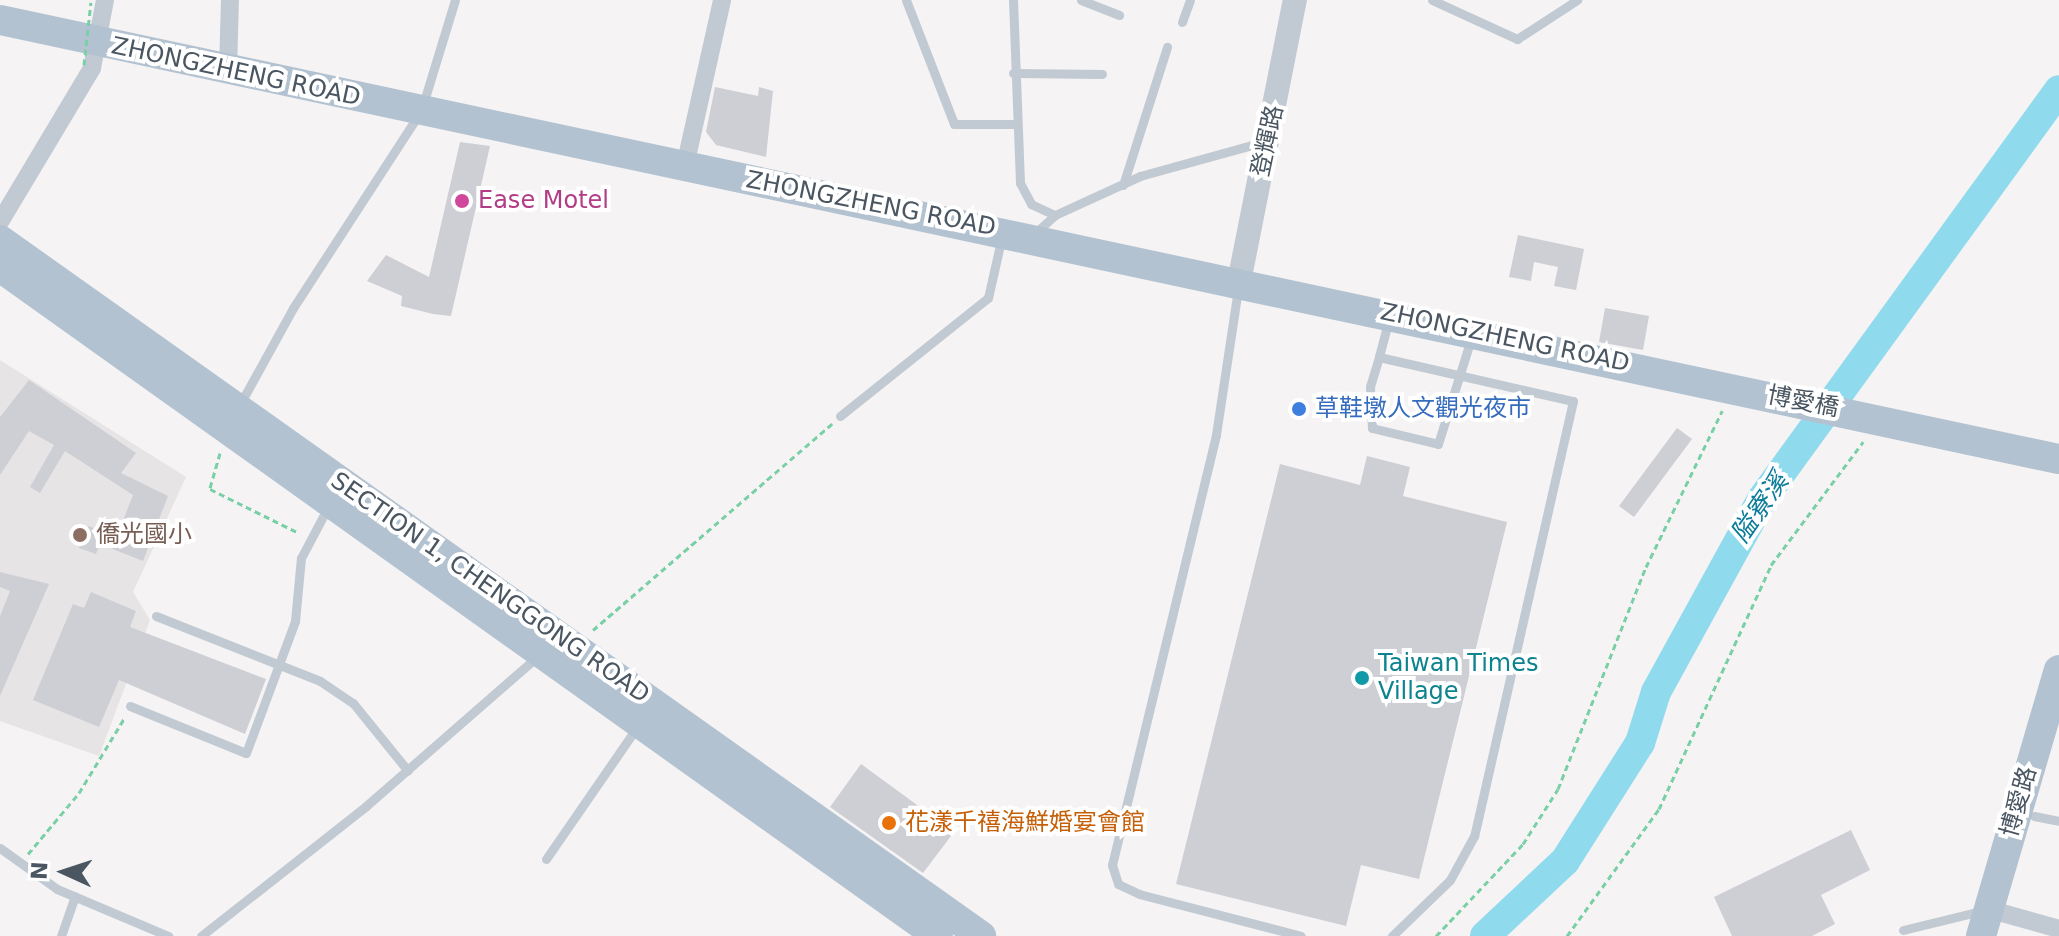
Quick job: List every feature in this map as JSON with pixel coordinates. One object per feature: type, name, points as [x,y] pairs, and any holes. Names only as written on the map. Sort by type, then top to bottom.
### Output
[{"type":"main road","name":"ZHONGZHENG ROAD","points":[[0,20],[91,54],[228,70],[1017,234],[1737,389]]},
{"type":"main road","name":"SECTION 1, CHENGGONG ROAD","points":[[0,240],[231,419],[329,504],[938,936]]},
{"type":"main road","name":"SECTION 1, CHENGGONG ROAD","points":[[0,267],[231,419],[581,637],[981,936]]},
{"type":"main road","name":"博愛橋","points":[[1737,389],[1873,416]]},
{"type":"main road","points":[[1873,416],[2059,459]]},
{"type":"main road","name":"博愛路","points":[[1994,923],[2059,670]]},
{"type":"main road","name":"博愛路","points":[[1994,923],[2046,818],[2059,739]]},
{"type":"street","points":[[228,70],[230,0]]},
{"type":"street","points":[[685,166],[722,0]]},
{"type":"street","name":"登輝路","points":[[1239,282],[1295,0]]},
{"type":"street","points":[[0,222],[65,119],[91,54],[98,1]]},
{"type":"street","points":[[1994,923],[2059,929]]},
{"type":"lane","points":[[231,419],[293,308],[421,111],[455,0]]},
{"type":"lane","points":[[906,0],[954,124],[1013,124]]},
{"type":"lane","points":[[1013,0],[1013,124],[1020,183],[1031,204],[1055,215]]},
{"type":"lane","points":[[1081,0],[1119,15]]},
{"type":"lane","points":[[1182,22],[1190,0]]},
{"type":"lane","points":[[1432,0],[1452,4],[1517,39],[1577,0]]},
{"type":"lane","points":[[1123,185],[1167,47]]},
{"type":"lane","points":[[1013,73],[1102,74]]},
{"type":"lane","points":[[840,416],[988,298],[1017,234],[1123,185],[1269,141]]},
{"type":"lane","points":[[1239,282],[1216,435],[1112,865],[1118,884],[1139,894],[1301,936]]},
{"type":"lane","points":[[1390,314],[1370,387],[1372,428],[1427,446],[1438,444],[1474,331]]},
{"type":"lane","points":[[1379,357],[1573,401],[1474,836],[1450,880],[1392,936]]},
{"type":"lane","points":[[130,706],[246,753],[282,664],[309,539],[329,504]]},
{"type":"lane","points":[[156,616],[282,664],[353,703],[408,771]]},
{"type":"lane","points":[[201,936],[408,771],[540,654],[581,637]]},
{"type":"lane","points":[[546,859],[639,724]]},
{"type":"lane","points":[[2,852],[75,896],[168,936]]},
{"type":"lane","points":[[61,936],[75,896]]},
{"type":"lane","points":[[1903,930],[1994,923]]},
{"type":"path","points":[[91,54],[98,1]]},
{"type":"path","points":[[1436,936],[1523,844],[1558,789],[1646,567],[1737,389]]},
{"type":"path","points":[[581,637],[840,416]]},
{"type":"path","points":[[1567,936],[1652,822],[1771,565],[1873,416]]},
{"type":"path","points":[[231,419],[210,489],[309,539]]},
{"type":"path","points":[[20,863],[79,793],[130,706]]},
{"type":"shaded area","name":"僑光國小","points":[[0,360],[186,477],[133,592],[150,620],[99,756],[0,721]]},
{"type":"building","points":[[715,87],[758,96],[759,87],[773,91],[766,157],[716,145],[706,132]]},
{"type":"building","name":"Ease Motel","points":[[460,142],[490,146],[451,316],[401,306],[402,296],[367,281],[386,255],[429,277]]},
{"type":"building","points":[[1518,235],[1584,249],[1576,290],[1554,286],[1558,267],[1534,262],[1531,281],[1509,277]]},
{"type":"building","points":[[1605,308],[1649,316],[1643,350],[1599,342]]},
{"type":"building","points":[[29,380],[136,453],[121,473],[168,496],[143,561],[100,544],[96,554],[79,548],[88,526],[117,536],[133,495],[65,451],[40,493],[30,487],[54,445],[29,431],[0,475],[0,417]]},
{"type":"building","points":[[1677,428],[1692,439],[1634,517],[1619,506]]},
{"type":"building","points":[[1367,456],[1410,467],[1403,496],[1507,522],[1419,879],[1361,865],[1346,926],[1176,884],[1280,464],[1360,485]]},
{"type":"building","points":[[0,572],[49,584],[0,696],[0,616],[10,591],[0,587]]},
{"type":"building","points":[[91,592],[136,611],[130,627],[266,679],[245,734],[119,680],[99,727],[33,700],[73,604],[84,608]]},
{"type":"building","name":"花漾千禧海鮮婚宴會館","points":[[861,764],[954,832],[923,873],[830,807]]},
{"type":"building","points":[[1851,830],[1870,870],[1821,895],[1835,924],[1812,936],[1732,936],[1714,897]]},
{"type":"waterway","name":"隘寮溪","points":[[1485,936],[1565,861],[1640,743],[1656,692],[1762,499],[2059,90]]},
{"type":"place","name":"Ease Motel","points":[[462,201]]},
{"type":"place","name":"草鞋墩人文觀光夜市","points":[[1299,409]]},
{"type":"place","name":"僑光國小","points":[[80,535]]},
{"type":"place","name":"Taiwan Times Village","points":[[1362,678]]},
{"type":"place","name":"花漾千禧海鮮婚宴會館","points":[[889,823]]}]
